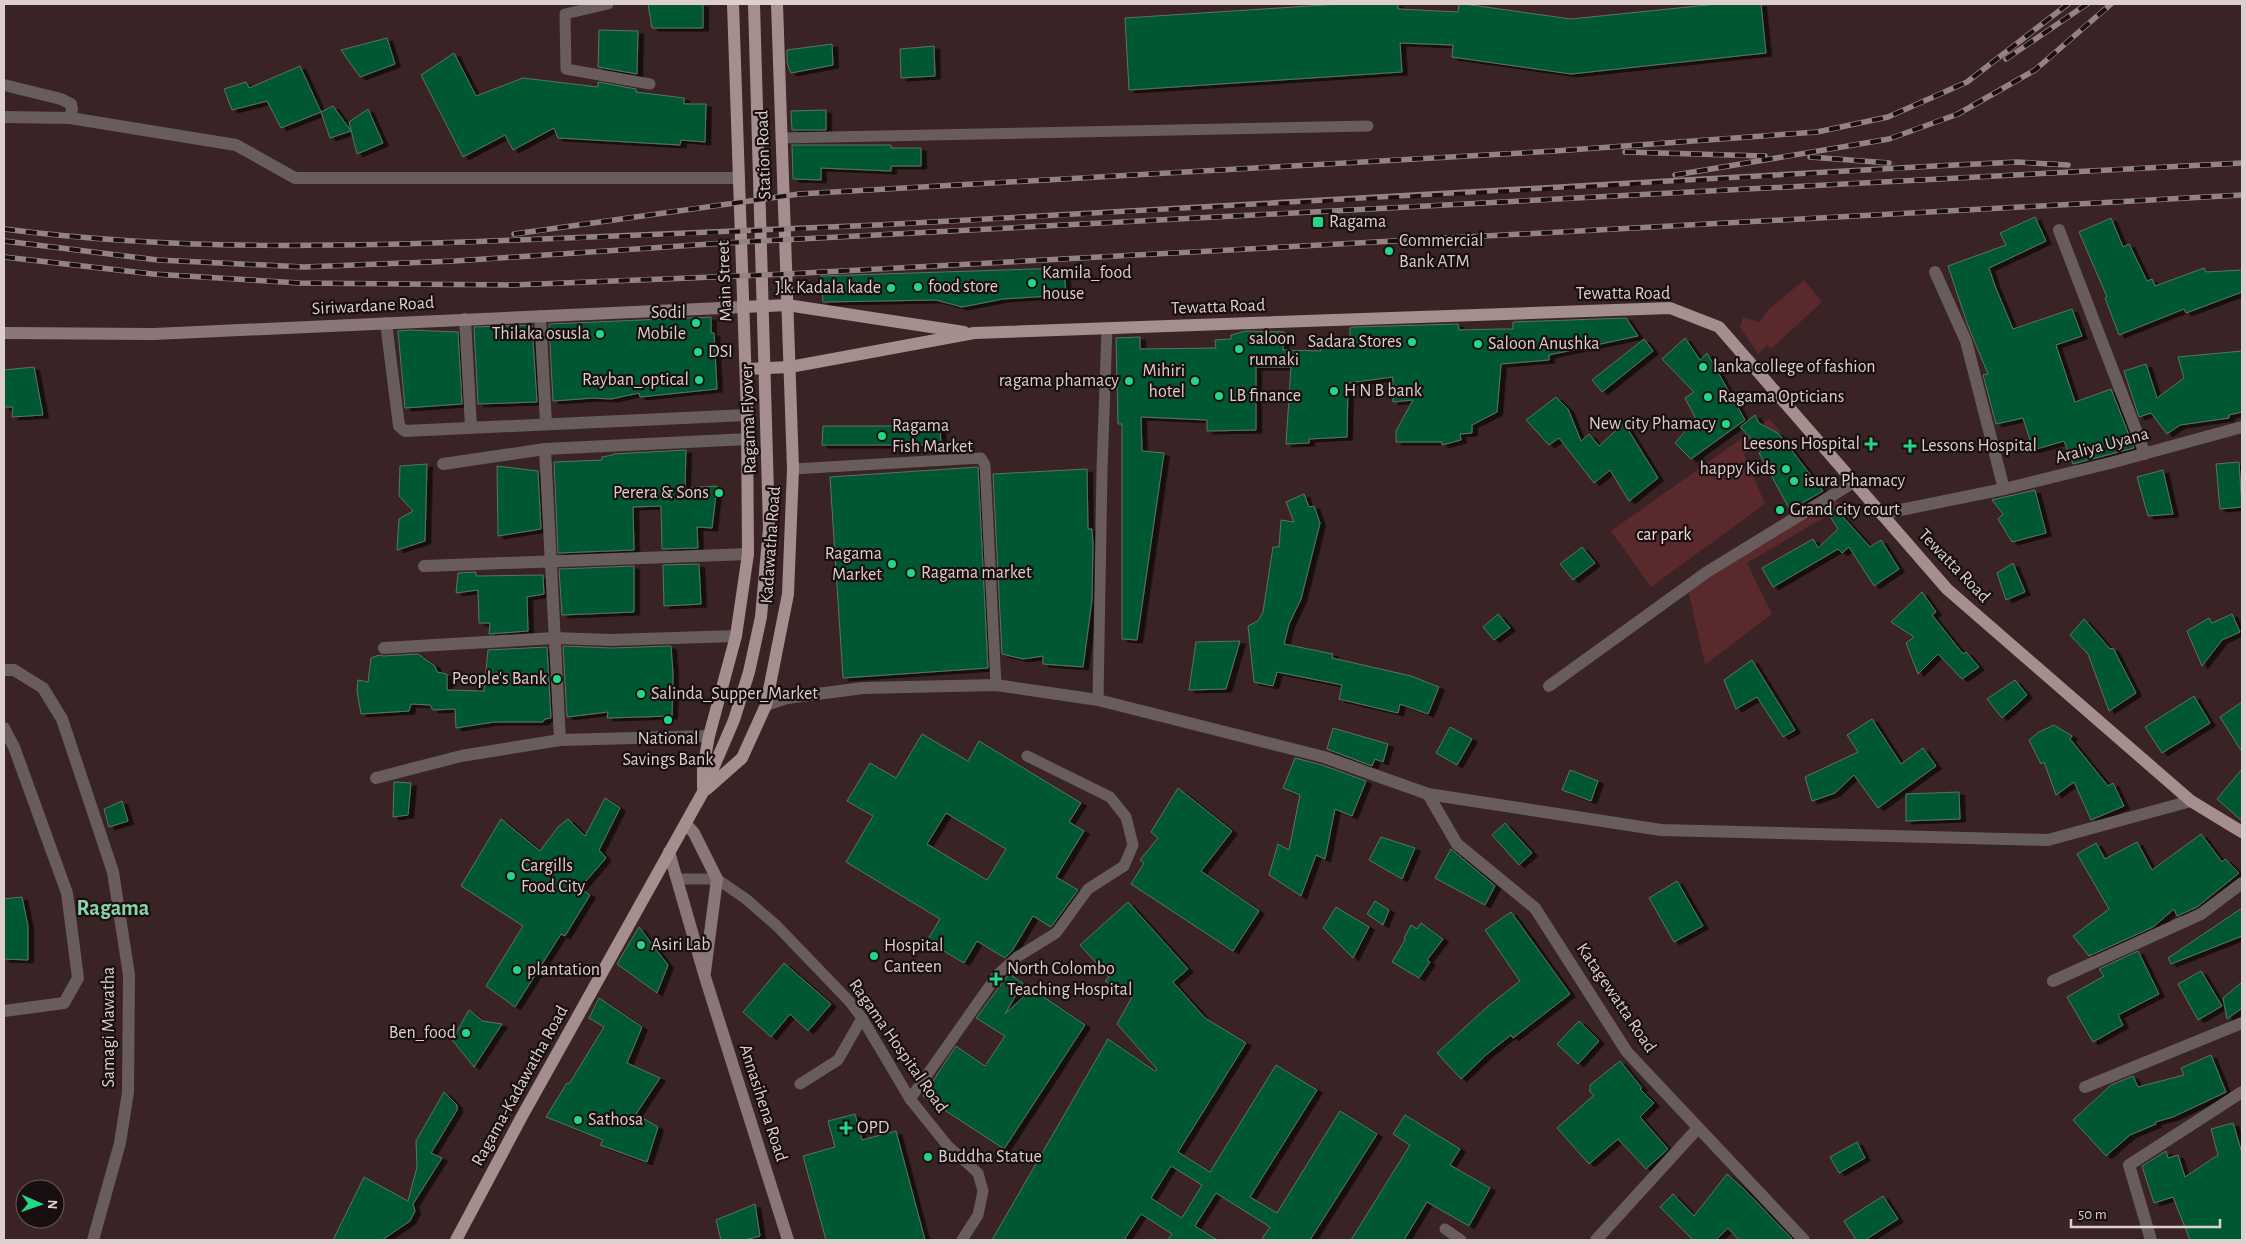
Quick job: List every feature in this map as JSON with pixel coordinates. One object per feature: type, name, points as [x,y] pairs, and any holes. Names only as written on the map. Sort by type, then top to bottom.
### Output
[{"type":"main road","name":"Main Street","points":[[703,792],[703,768],[709,736],[736,636],[748,554],[748,439],[733,4]]},
{"type":"main road","name":"Ragama Flyover","points":[[703,792],[734,720],[749,672],[761,617],[768,552],[769,528],[754,4]]},
{"type":"main road","name":"Station Road","points":[[776,4],[787,305]]},
{"type":"main road","name":"Kadawatha Road","points":[[703,792],[742,758],[766,705],[788,594],[793,469],[787,305]]},
{"type":"main road","name":"Tewatta Road","points":[[743,307],[787,305],[974,333]]},
{"type":"main road","name":"Tewatta Road","points":[[746,369],[790,367],[974,333],[1670,308],[1718,327],[1947,589],[2191,801],[2242,832]]},
{"type":"main road","name":"Ragama-Kadawatha Road","points":[[456,1240],[703,792]]},
{"type":"street","points":[[4,85],[61,99],[71,104],[70,118]]},
{"type":"street","points":[[4,117],[70,118],[236,145],[295,178],[739,178]]},
{"type":"street","points":[[2059,230],[2145,454]]},
{"type":"street","points":[[1935,272],[1966,341],[2004,489]]},
{"type":"street","name":"Siriwardane Road","points":[[4,333],[154,334],[743,307]]},
{"type":"street","points":[[540,316],[546,423]]},
{"type":"street","points":[[464,319],[471,426]]},
{"type":"street","points":[[386,323],[399,426],[405,431],[471,426],[747,415]]},
{"type":"street","name":"Araliya Uyana","points":[[1881,514],[2004,489],[2145,454],[2242,427]]},
{"type":"street","points":[[443,464],[545,450],[748,439]]},
{"type":"street","points":[[545,450],[560,740]]},
{"type":"street","points":[[1549,686],[1707,572],[1854,482]]},
{"type":"street","points":[[424,566],[748,554]]},
{"type":"street","points":[[384,648],[556,638],[611,640],[736,636]]},
{"type":"street","name":"Samagi Mawatha","points":[[4,670],[14,670],[43,688],[62,719],[113,872],[129,975],[128,1092],[120,1143],[93,1240]]},
{"type":"street","points":[[766,705],[787,698],[863,688],[996,685],[1098,700],[1324,757],[1428,794],[1661,830],[2048,840],[2191,801]]},
{"type":"street","points":[[4,728],[9,749],[67,893],[78,978],[64,1003],[4,1012]]},
{"type":"street","points":[[376,778],[461,756],[560,740],[709,736]]},
{"type":"street","name":"Katagewatta Road","points":[[1428,794],[1457,844],[1536,908],[1627,1052],[1804,1240]]},
{"type":"street","points":[[686,824],[694,833],[717,879]]},
{"type":"street","name":"Annasihena Road","points":[[669,852],[705,977],[788,1240]]},
{"type":"street","name":"Annasihena Road","points":[[705,977],[717,879]]},
{"type":"street","points":[[2053,982],[2201,914],[2242,883]]},
{"type":"street","points":[[2085,1086],[2242,1022]]},
{"type":"street","points":[[2151,1240],[2129,1165],[2242,1092]]},
{"type":"street","points":[[1596,1240],[1698,1128]]},
{"type":"lane","points":[[608,4],[565,14],[566,69],[650,84]]},
{"type":"lane","points":[[781,138],[1368,126]]},
{"type":"lane","points":[[1098,700],[1102,470],[1107,328]]},
{"type":"lane","points":[[793,469],[981,458],[985,464],[996,685]]},
{"type":"lane","points":[[910,1099],[998,974],[1017,957],[1056,933],[1088,889],[1124,866],[1133,845],[1126,817],[1110,797],[1027,756]]},
{"type":"lane","points":[[677,879],[717,879]]},
{"type":"lane","name":"Ragama Hospital Road","points":[[717,879],[777,926],[834,984],[862,1018],[910,1099],[947,1144],[978,1173],[984,1191],[978,1215],[962,1240]]},
{"type":"lane","points":[[800,1084],[838,1060],[862,1018]]},
{"type":"lane","points":[[1445,1229],[1460,1240]]},
{"type":"green space","points":[[1804,280],[1822,302],[1771,349],[1767,345],[1758,354],[1740,327],[1743,317],[1759,322],[1769,309]]},
{"type":"green space","name":"car park","points":[[1769,419],[1781,432],[1744,454],[1765,504],[1651,587],[1611,531]]},
{"type":"green space","name":"car park","points":[[1835,498],[1842,507],[1747,563],[1772,614],[1705,665],[1687,586]]},
{"type":"building","points":[[648,4],[703,4],[703,28],[652,28]]},
{"type":"building","points":[[1340,4],[1398,4],[1398,9],[1458,12],[1459,4],[1464,4],[1571,19],[1717,4],[1761,4],[1766,53],[1571,74],[1452,57],[1453,45],[1400,43],[1402,72],[1129,90],[1125,18]]},
{"type":"building","points":[[599,30],[638,31],[637,74],[598,67]]},
{"type":"building","points":[[387,38],[395,64],[360,77],[341,50]]},
{"type":"building","points":[[832,44],[833,65],[791,73],[787,63],[787,50]]},
{"type":"building","points":[[934,46],[935,76],[901,78],[900,49]]},
{"type":"building","points":[[454,53],[476,96],[523,78],[598,87],[598,82],[636,89],[636,92],[684,98],[684,104],[706,104],[705,142],[681,140],[680,145],[558,138],[554,128],[513,150],[505,135],[463,157],[421,75]]},
{"type":"building","points":[[300,66],[321,112],[281,128],[267,101],[232,110],[224,89],[246,82],[249,88]]},
{"type":"building","points":[[333,106],[351,131],[330,138],[321,112]]},
{"type":"building","points":[[368,109],[383,143],[357,154],[349,122]]},
{"type":"building","points":[[826,110],[826,130],[792,130],[791,111]]},
{"type":"building","points":[[792,145],[891,145],[891,148],[921,148],[921,166],[891,166],[891,171],[821,168],[821,180],[793,179]]},
{"type":"building","points":[[2035,217],[2046,241],[1989,268],[2013,329],[2072,309],[2082,336],[2056,345],[2075,402],[2111,389],[2134,448],[2073,464],[2064,441],[2033,450],[2023,418],[1996,424],[1983,375],[1988,374],[1968,326],[1948,266],[2006,245],[2000,233]]},
{"type":"building","points":[[2111,218],[2123,247],[2129,244],[2147,281],[2152,279],[2155,286],[2204,268],[2206,272],[2242,270],[2242,292],[2186,313],[2184,309],[2119,335],[2105,298],[2107,297],[2079,232]]},
{"type":"building","points":[[1064,268],[1066,295],[1003,299],[962,307],[936,300],[823,302],[821,276]]},
{"type":"building","points":[[711,317],[711,333],[714,333],[717,389],[640,397],[639,393],[611,399],[593,398],[553,401],[549,324]]},
{"type":"building","points":[[1626,318],[1638,336],[1549,355],[1549,360],[1501,364],[1497,412],[1472,425],[1472,433],[1460,434],[1461,440],[1442,445],[1442,442],[1396,442],[1396,431],[1413,400],[1393,402],[1393,377],[1348,383],[1347,437],[1309,439],[1309,443],[1286,444],[1291,367],[1256,367],[1256,430],[1207,431],[1207,420],[1141,417],[1142,451],[1164,453],[1137,640],[1122,639],[1122,424],[1118,424],[1116,338],[1140,337],[1140,349],[1216,348],[1215,340],[1231,339],[1231,335],[1246,331],[1284,332],[1283,350],[1321,351],[1321,345],[1350,345],[1350,328],[1354,327],[1458,324],[1459,330],[1513,329],[1513,322]]},
{"type":"building","points":[[532,325],[537,402],[478,404],[474,327]]},
{"type":"building","points":[[398,331],[458,332],[462,404],[405,408]]},
{"type":"building","points":[[1685,338],[1700,360],[1707,353],[1745,420],[1691,459],[1675,443],[1696,419],[1685,398],[1694,392],[1662,359]]},
{"type":"building","points":[[1644,339],[1653,351],[1602,392],[1592,380]]},
{"type":"building","points":[[2242,351],[2242,412],[2229,415],[2229,418],[2180,425],[2167,434],[2151,413],[2139,417],[2124,371],[2146,364],[2157,398],[2184,378],[2178,357]]},
{"type":"building","points":[[34,367],[43,415],[12,417],[13,407],[4,407],[4,370]]},
{"type":"building","points":[[1556,397],[1568,409],[1581,441],[1589,434],[1599,446],[1624,423],[1658,478],[1629,501],[1610,470],[1594,483],[1559,438],[1549,445],[1526,420]]},
{"type":"building","points":[[1755,415],[1759,423],[1779,434],[1823,491],[1790,510],[1759,453],[1762,450],[1740,427]]},
{"type":"building","name":"Ragama Fish Market","points":[[823,426],[940,426],[941,445],[822,445]]},
{"type":"building","points":[[686,450],[685,488],[717,486],[712,528],[697,527],[698,548],[662,549],[661,506],[633,507],[634,550],[558,553],[554,462],[602,460],[602,457],[613,454]]},
{"type":"building","points":[[2239,462],[2242,507],[2220,509],[2216,464]]},
{"type":"building","points":[[427,464],[425,541],[397,550],[399,519],[413,511],[399,496],[400,466]]},
{"type":"building","points":[[497,466],[538,471],[541,529],[498,536]]},
{"type":"building","name":"Ragama market","points":[[978,467],[988,668],[843,678],[830,477]]},
{"type":"building","points":[[1087,469],[1088,529],[1092,529],[1093,545],[1092,600],[1083,667],[1043,664],[1043,656],[1023,659],[1002,654],[993,474]]},
{"type":"building","points":[[2163,470],[2173,514],[2148,516],[2137,477]]},
{"type":"building","points":[[2035,490],[2046,533],[2012,542],[1998,519],[2003,514],[1992,500]]},
{"type":"building","points":[[1304,494],[1309,507],[1314,506],[1320,523],[1301,599],[1289,624],[1284,644],[1333,654],[1332,658],[1411,676],[1439,687],[1428,714],[1400,704],[1398,713],[1339,699],[1342,685],[1277,672],[1273,686],[1254,682],[1248,626],[1258,621],[1263,612],[1273,547],[1279,547],[1281,520],[1294,522],[1286,502]]},
{"type":"building","points":[[1835,508],[1870,547],[1881,540],[1899,569],[1874,586],[1849,547],[1842,553],[1838,549],[1773,587],[1762,568],[1813,539],[1818,548],[1838,529],[1828,513]]},
{"type":"building","points":[[1582,547],[1595,563],[1573,580],[1560,564]]},
{"type":"building","points":[[2013,563],[2025,592],[2006,600],[1997,573]]},
{"type":"building","points":[[699,564],[701,604],[664,606],[663,565]]},
{"type":"building","points":[[634,566],[634,612],[562,615],[559,569]]},
{"type":"building","points":[[476,572],[476,576],[543,575],[544,594],[527,597],[528,631],[489,634],[490,623],[479,623],[478,590],[456,593],[458,573]]},
{"type":"building","points":[[1922,592],[1936,612],[1932,615],[1963,654],[1966,652],[1979,667],[1962,679],[1938,654],[1918,674],[1906,643],[1914,637],[1891,622]]},
{"type":"building","points":[[1498,614],[1510,628],[1494,640],[1483,627]]},
{"type":"building","points":[[2232,614],[2240,632],[2222,640],[2202,666],[2187,631],[2209,618],[2212,623]]},
{"type":"building","points":[[2084,619],[2110,649],[2113,648],[2136,693],[2109,711],[2088,654],[2070,635]]},
{"type":"building","points":[[1240,641],[1226,689],[1189,690],[1196,642]]},
{"type":"building","points":[[563,646],[611,648],[671,646],[673,674],[672,716],[607,718],[608,712],[567,717]]},
{"type":"building","points":[[547,647],[551,718],[545,719],[543,722],[494,722],[456,728],[455,709],[433,710],[430,705],[411,704],[409,711],[361,714],[357,691],[358,680],[368,682],[371,658],[379,655],[418,654],[435,666],[437,672],[447,674],[447,690],[484,691],[488,650]]},
{"type":"building","points":[[1752,660],[1795,730],[1783,737],[1757,697],[1736,709],[1724,680]]},
{"type":"building","points":[[2015,680],[2027,695],[2002,718],[1987,699]]},
{"type":"building","points":[[2194,696],[2210,723],[2162,753],[2145,727]]},
{"type":"building","points":[[2242,702],[2242,752],[2220,717]]},
{"type":"building","points":[[1872,719],[1901,764],[1923,748],[1936,766],[1878,808],[1854,775],[1835,793],[1812,801],[1805,777],[1858,752],[1847,735]]},
{"type":"building","points":[[2054,725],[2072,736],[2070,739],[2108,786],[2113,783],[2124,806],[2091,820],[2074,782],[2056,795],[2044,762],[2041,764],[2029,740],[2039,732]]},
{"type":"building","points":[[1450,727],[1472,739],[1457,765],[1436,753]]},
{"type":"building","points":[[1333,728],[1388,744],[1383,762],[1375,759],[1372,766],[1327,749]]},
{"type":"building","points":[[922,734],[968,761],[979,741],[1081,803],[1069,822],[1084,831],[1056,877],[1078,890],[1051,927],[1033,916],[1012,951],[1005,958],[977,941],[964,963],[927,941],[940,919],[846,862],[873,816],[847,801],[870,763],[896,778]],"holes":[[[946,813],[1006,849],[987,880],[927,844]]]},
{"type":"building","points":[[1295,758],[1322,765],[1366,781],[1352,816],[1335,809],[1325,859],[1316,855],[1301,896],[1269,875],[1278,844],[1289,850],[1300,795],[1283,788]]},
{"type":"building","points":[[2242,769],[2242,821],[2217,799]]},
{"type":"building","points":[[1570,770],[1598,781],[1591,801],[1562,790]]},
{"type":"building","points":[[394,782],[411,783],[408,815],[393,817]]},
{"type":"building","points":[[1178,788],[1232,831],[1201,871],[1259,911],[1233,951],[1131,884],[1144,863],[1140,860],[1158,838],[1151,832]]},
{"type":"building","points":[[1959,792],[1960,819],[1906,821],[1906,794]]},
{"type":"building","points":[[605,798],[620,808],[599,850],[606,858],[580,888],[590,895],[565,936],[561,934],[515,1007],[486,986],[523,926],[461,886],[501,819],[540,851],[558,827],[568,819],[585,836]]},
{"type":"building","points":[[122,801],[128,821],[109,827],[104,809]]},
{"type":"building","points":[[1505,823],[1532,853],[1519,865],[1492,835]]},
{"type":"building","points":[[2201,834],[2222,862],[2225,859],[2239,873],[2197,907],[2177,916],[2174,909],[2153,927],[2089,956],[2073,936],[2109,909],[2077,854],[2096,843],[2105,859],[2137,842],[2152,870]]},
{"type":"building","points":[[1381,837],[1415,848],[1402,879],[1369,860]]},
{"type":"building","points":[[1451,849],[1495,886],[1485,905],[1435,878]]},
{"type":"building","points":[[1677,881],[1703,926],[1674,942],[1649,898]]},
{"type":"building","points":[[22,897],[28,926],[28,960],[4,959],[4,899]]},
{"type":"building","points":[[1375,901],[1389,910],[1383,925],[1367,914]]},
{"type":"building","points":[[1128,902],[1188,969],[1173,982],[1205,1018],[1246,1043],[1178,1152],[1210,1172],[1276,1065],[1317,1090],[1250,1197],[1277,1213],[1340,1111],[1377,1134],[1310,1240],[1261,1240],[1270,1227],[1216,1193],[1195,1226],[1217,1240],[1167,1240],[1172,1234],[1141,1214],[1124,1240],[992,1240],[1108,1039],[1155,1071],[1157,1069],[1117,1024],[1132,997],[1105,981],[1109,977],[1080,945]],"holes":[[[1171,1166],[1202,1185],[1182,1218],[1151,1198]]]},
{"type":"building","points":[[1336,907],[1369,927],[1353,958],[1323,928]]},
{"type":"building","points":[[2242,908],[2242,936],[2171,964],[2168,958]]},
{"type":"building","points":[[1511,912],[1570,994],[1513,1038],[1511,1035],[1487,1054],[1461,1079],[1437,1053],[1487,1007],[1520,981],[1485,930]]},
{"type":"building","points":[[1421,923],[1443,939],[1427,960],[1430,962],[1419,978],[1392,962],[1405,940],[1404,938],[1411,925],[1417,929]]},
{"type":"building","name":"Asiri Lab","points":[[639,927],[668,965],[657,993],[617,964]]},
{"type":"building","points":[[2138,951],[2159,994],[2118,1015],[2123,1025],[2093,1042],[2067,997],[2104,976],[2099,969]]},
{"type":"building","points":[[784,963],[831,1004],[808,1031],[790,1014],[771,1037],[743,1012]]},
{"type":"building","points":[[2201,971],[2222,1006],[2198,1020],[2178,984]]},
{"type":"building","points":[[1009,974],[1023,983],[1005,1014],[1032,989],[1085,1025],[1004,1149],[923,1096],[956,1046],[985,1066],[1005,1036],[976,1018]]},
{"type":"building","points":[[2242,982],[2242,1008],[2227,1019],[2223,998]]},
{"type":"building","points":[[599,998],[642,1027],[627,1063],[660,1078],[636,1114],[658,1127],[647,1162],[600,1145],[603,1140],[546,1117],[604,1027],[589,1018]]},
{"type":"building","points":[[469,1010],[483,1021],[502,1024],[474,1067],[452,1040]]},
{"type":"building","points":[[1579,1021],[1599,1041],[1578,1064],[1557,1044]]},
{"type":"building","points":[[2211,1055],[2226,1092],[2173,1117],[2155,1122],[2156,1124],[2130,1135],[2106,1156],[2073,1120],[2111,1085],[2133,1076],[2138,1087],[2184,1075],[2181,1068]]},
{"type":"building","points":[[1620,1061],[1642,1088],[1640,1089],[1654,1103],[1640,1117],[1668,1149],[1646,1169],[1618,1139],[1589,1164],[1557,1128],[1594,1095],[1590,1092],[1590,1085]]},
{"type":"building","points":[[444,1092],[457,1105],[457,1110],[431,1153],[442,1158],[413,1204],[415,1211],[410,1221],[382,1240],[333,1240],[364,1177],[408,1201],[417,1167],[416,1141]]},
{"type":"building","points":[[855,1114],[862,1140],[896,1131],[925,1240],[826,1240],[803,1156],[835,1147],[828,1121]]},
{"type":"building","points":[[1405,1115],[1460,1149],[1450,1165],[1490,1188],[1469,1226],[1427,1202],[1404,1240],[1351,1240],[1410,1145],[1393,1134]]},
{"type":"building","points":[[2233,1123],[2242,1153],[2242,1240],[2190,1240],[2173,1197],[2154,1203],[2142,1166],[2166,1151],[2168,1158],[2178,1155],[2185,1177],[2218,1155],[2211,1129]]},
{"type":"building","points":[[1857,1142],[1865,1158],[1839,1173],[1830,1157]]},
{"type":"building","points":[[1727,1174],[1793,1240],[1739,1240],[1728,1228],[1716,1240],[1693,1240],[1660,1207],[1673,1194],[1694,1216]]},
{"type":"building","points":[[1883,1196],[1898,1219],[1865,1240],[1856,1240],[1844,1221]]},
{"type":"building","points":[[755,1204],[760,1236],[745,1240],[721,1240],[716,1220]]},
{"type":"railway","points":[[514,234],[799,194],[1555,151],[1817,132],[1888,117],[1967,82],[2068,4]]},
{"type":"railway","points":[[2006,59],[2087,4]]},
{"type":"railway","points":[[1675,175],[1889,139],[1958,114],[2035,70],[2111,4]]},
{"type":"railway","points":[[1625,152],[1765,156]]},
{"type":"railway","points":[[1810,157],[1889,163]]},
{"type":"railway","points":[[4,229],[68,236],[196,244],[325,245],[454,242],[877,225],[2017,162],[2068,165]]},
{"type":"railway","points":[[4,241],[158,260],[304,267],[455,261],[741,242],[2242,163]]},
{"type":"railway","points":[[4,257],[153,274],[299,283],[513,285],[786,274],[2242,195]]},
{"type":"place","name":"Ragama","points":[[1318,222]]},
{"type":"place","name":"Commercial Bank ATM","points":[[1389,251]]},
{"type":"place","name":"Kamila_food house","points":[[1032,283]]},
{"type":"place","name":"food store","points":[[918,287]]},
{"type":"place","name":"J.k.Kadala kade","points":[[891,288]]},
{"type":"place","name":"Sodil Mobile","points":[[696,323]]},
{"type":"place","name":"Thilaka osusla","points":[[600,334]]},
{"type":"place","name":"Sadara Stores","points":[[1412,342]]},
{"type":"place","name":"Saloon Anushka","points":[[1478,344]]},
{"type":"place","name":"saloon rumaki","points":[[1239,349]]},
{"type":"place","name":"DSI","points":[[698,352]]},
{"type":"place","name":"lanka college of fashion","points":[[1703,367]]},
{"type":"place","name":"Rayban_optical","points":[[699,380]]},
{"type":"place","name":"ragama phamacy","points":[[1129,381]]},
{"type":"place","name":"Mihiri hotel","points":[[1195,381]]},
{"type":"place","name":"H N B bank","points":[[1334,391]]},
{"type":"place","name":"LB finance","points":[[1219,396]]},
{"type":"place","name":"Ragama Opticians","points":[[1708,397]]},
{"type":"place","name":"New city Phamacy","points":[[1726,424]]},
{"type":"place","name":"Ragama Fish Market","points":[[882,436]]},
{"type":"place","name":"Leesons Hospital","points":[[1871,444]]},
{"type":"place","name":"Lessons Hospital","points":[[1910,446]]},
{"type":"place","name":"happy Kids","points":[[1786,469]]},
{"type":"place","name":"isura Phamacy","points":[[1794,481]]},
{"type":"place","name":"Perera & Sons","points":[[719,493]]},
{"type":"place","name":"Grand city court","points":[[1780,510]]},
{"type":"place","name":"Ragama Market","points":[[892,564]]},
{"type":"place","name":"Ragama market","points":[[911,573]]},
{"type":"place","name":"People's Bank","points":[[557,679]]},
{"type":"place","name":"Salinda_Supper_Market","points":[[641,694]]},
{"type":"place","name":"National Savings Bank","points":[[668,720]]},
{"type":"place","name":"Cargills Food City","points":[[511,876]]},
{"type":"place","name":"Asiri Lab","points":[[641,945]]},
{"type":"place","name":"Hospital Canteen","points":[[874,956]]},
{"type":"place","name":"plantation","points":[[517,970]]},
{"type":"place","name":"North Colombo Teaching Hospital","points":[[996,979]]},
{"type":"place","name":"Ben_food","points":[[466,1033]]},
{"type":"place","name":"Sathosa","points":[[578,1120]]},
{"type":"place","name":"OPD","points":[[846,1128]]},
{"type":"place","name":"Buddha Statue","points":[[928,1157]]},
{"type":"district","name":"Ragama","points":[[113,908]]}]
